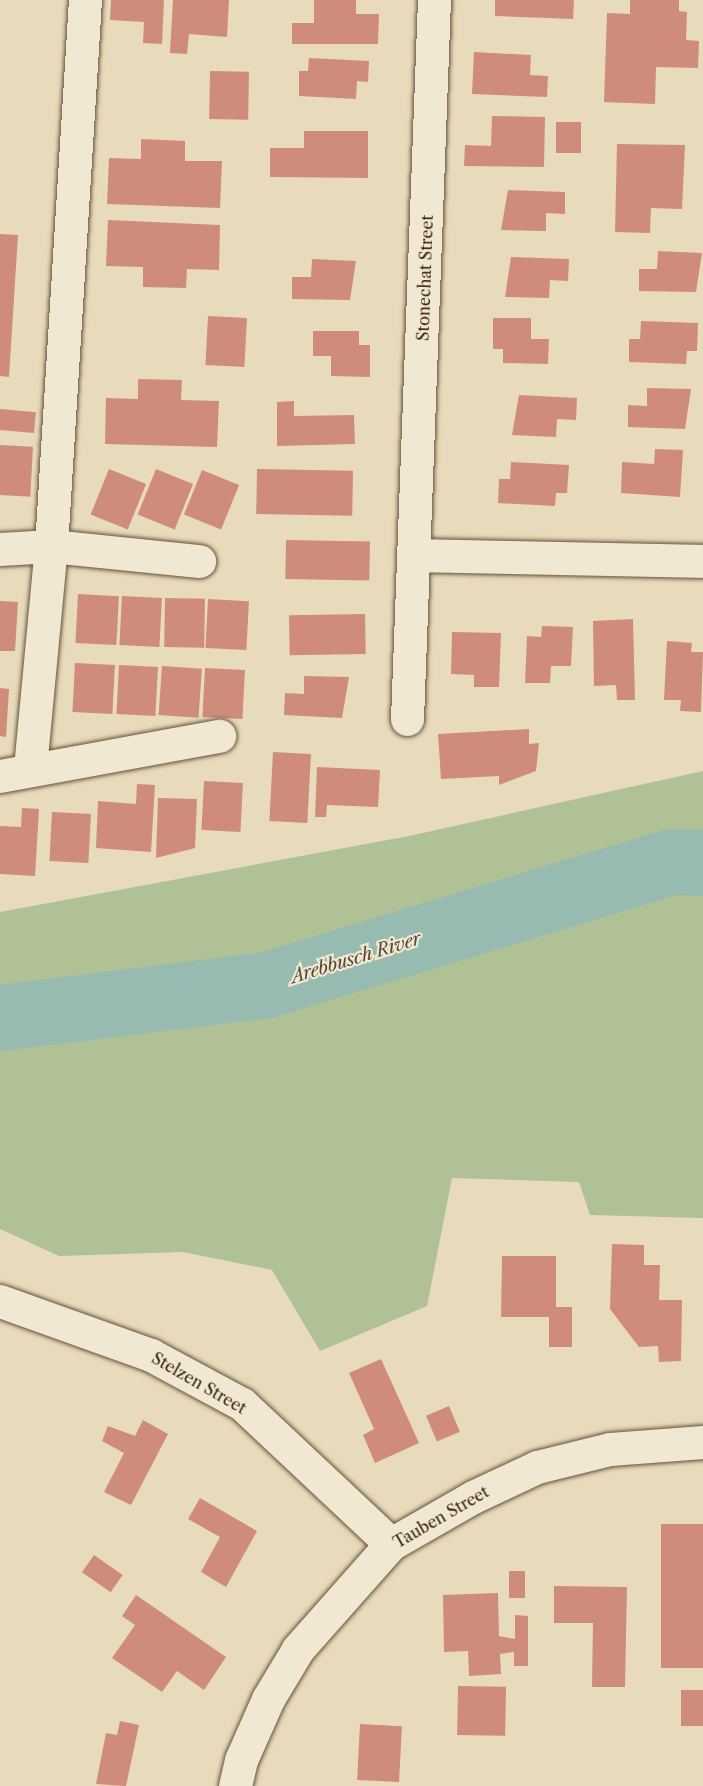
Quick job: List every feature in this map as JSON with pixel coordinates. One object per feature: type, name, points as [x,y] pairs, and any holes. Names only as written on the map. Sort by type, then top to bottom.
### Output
[{"type":"street","points":[[85,0],[51,546],[15,772],[219,736]]},
{"type":"street","name":"Stonechat Street","points":[[407,719],[416,555],[434,0]]},
{"type":"street","points":[[0,549],[51,546],[199,561]]},
{"type":"street","points":[[416,555],[703,561]]},
{"type":"street","name":"Stelzen Street","points":[[0,1301],[151,1355],[242,1404],[391,1544]]},
{"type":"street","name":"Tauben Street","points":[[235,1786],[241,1760],[268,1699],[298,1649],[391,1544],[472,1497],[537,1467],[610,1449],[703,1442]]},
{"type":"green space","points":[[703,771],[703,1218],[590,1215],[579,1182],[452,1178],[427,1306],[320,1351],[272,1270],[183,1252],[59,1256],[0,1229],[0,912],[409,836]]},
{"type":"building","points":[[111,0],[164,0],[162,44],[143,43],[144,22],[110,20]]},
{"type":"building","points":[[173,0],[229,0],[227,37],[189,34],[187,54],[170,53]]},
{"type":"building","points":[[314,0],[356,0],[356,14],[379,14],[378,44],[292,44],[292,23],[314,23]]},
{"type":"building","points":[[495,0],[574,0],[573,19],[495,16]]},
{"type":"building","points":[[630,0],[679,0],[679,11],[687,12],[686,40],[699,41],[698,68],[656,67],[655,104],[604,102],[607,13],[630,14]]},
{"type":"building","points":[[474,52],[531,55],[530,75],[548,76],[547,97],[472,94]]},
{"type":"building","points":[[309,58],[369,61],[368,82],[357,81],[356,99],[299,96],[299,71],[308,71]]},
{"type":"building","points":[[210,71],[249,72],[248,120],[209,119]]},
{"type":"building","points":[[492,116],[545,117],[544,167],[464,166],[465,145],[491,146]]},
{"type":"building","points":[[556,122],[581,122],[581,153],[556,153]]},
{"type":"building","points":[[304,131],[368,131],[368,178],[270,177],[270,148],[304,148]]},
{"type":"building","points":[[141,139],[185,141],[185,161],[222,161],[220,208],[107,204],[109,158],[141,159]]},
{"type":"building","points":[[617,144],[685,145],[682,209],[651,208],[650,233],[615,232]]},
{"type":"building","points":[[508,190],[565,192],[565,214],[546,213],[546,231],[501,230]]},
{"type":"building","points":[[108,220],[220,225],[219,270],[187,269],[186,288],[143,287],[143,267],[106,266]]},
{"type":"building","points":[[0,234],[18,235],[9,377],[0,376]]},
{"type":"building","points":[[658,251],[702,253],[696,292],[639,291],[639,269],[657,269]]},
{"type":"building","points":[[511,257],[569,259],[568,281],[550,280],[549,298],[505,297]]},
{"type":"building","points":[[312,259],[356,261],[350,300],[292,299],[292,277],[311,277]]},
{"type":"building","points":[[208,316],[247,318],[244,367],[205,365]]},
{"type":"building","points":[[493,318],[531,318],[531,339],[549,339],[548,364],[503,363],[503,349],[493,349]]},
{"type":"building","points":[[641,321],[698,323],[697,351],[687,351],[686,364],[629,362],[629,339],[640,339]]},
{"type":"building","points":[[313,331],[359,331],[359,345],[370,345],[370,377],[331,376],[331,356],[313,356]]},
{"type":"building","points":[[138,379],[182,380],[181,400],[219,401],[217,447],[105,444],[106,398],[138,399]]},
{"type":"building","points":[[647,388],[691,389],[685,429],[628,427],[628,405],[647,406]]},
{"type":"building","points":[[519,395],[577,398],[576,420],[557,419],[556,437],[512,435]]},
{"type":"building","points":[[294,401],[294,416],[354,415],[355,444],[277,446],[277,402]]},
{"type":"building","points":[[0,409],[36,412],[34,433],[0,430]]},
{"type":"building","points":[[0,445],[33,447],[30,497],[0,495]]},
{"type":"building","points":[[655,449],[683,450],[680,497],[621,493],[622,462],[654,464]]},
{"type":"building","points":[[511,462],[569,465],[567,493],[556,493],[555,506],[498,503],[499,479],[510,479]]},
{"type":"building","points":[[109,469],[146,484],[128,529],[91,514]]},
{"type":"building","points":[[156,469],[193,484],[175,529],[138,514]]},
{"type":"building","points":[[257,469],[353,471],[352,516],[256,514]]},
{"type":"building","points":[[202,470],[239,485],[221,529],[184,515]]},
{"type":"building","points":[[286,540],[370,541],[369,580],[285,579]]},
{"type":"building","points":[[78,594],[119,596],[116,645],[75,643]]},
{"type":"building","points":[[122,596],[162,598],[159,647],[119,645]]},
{"type":"building","points":[[165,598],[205,599],[204,648],[164,647]]},
{"type":"building","points":[[208,599],[249,601],[246,650],[205,648]]},
{"type":"building","points":[[0,601],[18,602],[15,651],[0,651]]},
{"type":"building","points":[[365,614],[366,654],[290,655],[289,615]]},
{"type":"building","points":[[633,619],[635,700],[617,700],[616,685],[594,686],[593,621]]},
{"type":"building","points":[[542,626],[573,627],[571,666],[551,666],[550,683],[525,683],[527,636],[541,637]]},
{"type":"building","points":[[452,632],[501,633],[499,687],[474,687],[474,675],[451,674]]},
{"type":"building","points":[[667,641],[692,643],[691,652],[703,652],[701,712],[680,711],[681,700],[664,700]]},
{"type":"building","points":[[75,663],[115,665],[112,714],[72,712]]},
{"type":"building","points":[[119,665],[158,667],[155,716],[116,714]]},
{"type":"building","points":[[162,666],[202,669],[198,718],[159,715]]},
{"type":"building","points":[[205,668],[245,670],[242,719],[202,717]]},
{"type":"building","points":[[304,676],[349,677],[342,718],[284,715],[285,693],[304,694]]},
{"type":"building","points":[[0,688],[9,689],[6,737],[0,736]]},
{"type":"building","points":[[529,729],[529,744],[539,743],[536,771],[499,785],[499,776],[441,779],[438,734]]},
{"type":"building","points":[[273,752],[311,754],[307,823],[269,821]]},
{"type":"building","points":[[317,767],[380,770],[378,807],[327,805],[326,817],[315,817]]},
{"type":"building","points":[[204,781],[243,783],[240,832],[201,830]]},
{"type":"building","points":[[137,784],[155,785],[151,852],[96,848],[98,801],[136,804]]},
{"type":"building","points":[[158,798],[197,799],[195,848],[156,858]]},
{"type":"building","points":[[22,808],[39,809],[35,876],[0,874],[0,826],[21,827]]},
{"type":"building","points":[[52,812],[91,814],[88,863],[49,861]]},
{"type":"building","points":[[612,1244],[644,1245],[644,1265],[660,1265],[659,1300],[682,1300],[681,1361],[659,1362],[658,1346],[639,1347],[610,1309]]},
{"type":"building","points":[[502,1256],[556,1256],[556,1307],[572,1307],[572,1347],[549,1347],[549,1317],[501,1317]]},
{"type":"building","points":[[381,1359],[419,1443],[375,1463],[363,1435],[374,1429],[349,1373]]},
{"type":"building","points":[[449,1406],[460,1432],[437,1442],[426,1416]]},
{"type":"building","points":[[143,1420],[168,1434],[131,1505],[104,1492],[124,1453],[102,1441],[108,1426],[135,1436]]},
{"type":"building","points":[[200,1498],[257,1531],[226,1587],[201,1572],[220,1537],[188,1519]]},
{"type":"building","points":[[661,1524],[703,1524],[703,1668],[661,1668]]},
{"type":"building","points":[[94,1555],[123,1575],[111,1592],[82,1572]]},
{"type":"building","points":[[509,1571],[525,1571],[525,1598],[509,1598]]},
{"type":"building","points":[[554,1586],[627,1587],[625,1687],[592,1687],[593,1623],[554,1623]]},
{"type":"building","points":[[498,1593],[499,1636],[515,1639],[515,1615],[528,1616],[528,1666],[514,1666],[514,1652],[500,1654],[501,1674],[469,1676],[468,1651],[444,1652],[443,1595]]},
{"type":"building","points":[[136,1595],[226,1657],[204,1690],[177,1671],[162,1692],[112,1658],[135,1625],[122,1616]]},
{"type":"building","points":[[458,1686],[506,1687],[505,1736],[457,1735]]},
{"type":"building","points":[[681,1690],[703,1690],[703,1726],[681,1726]]},
{"type":"building","points":[[120,1721],[139,1725],[126,1786],[96,1784],[106,1733],[117,1735]]},
{"type":"building","points":[[360,1724],[402,1726],[399,1782],[357,1780]]},
{"type":"waterway","name":"Arebbusch River","points":[[0,1018],[267,985],[672,862],[703,863]]}]
